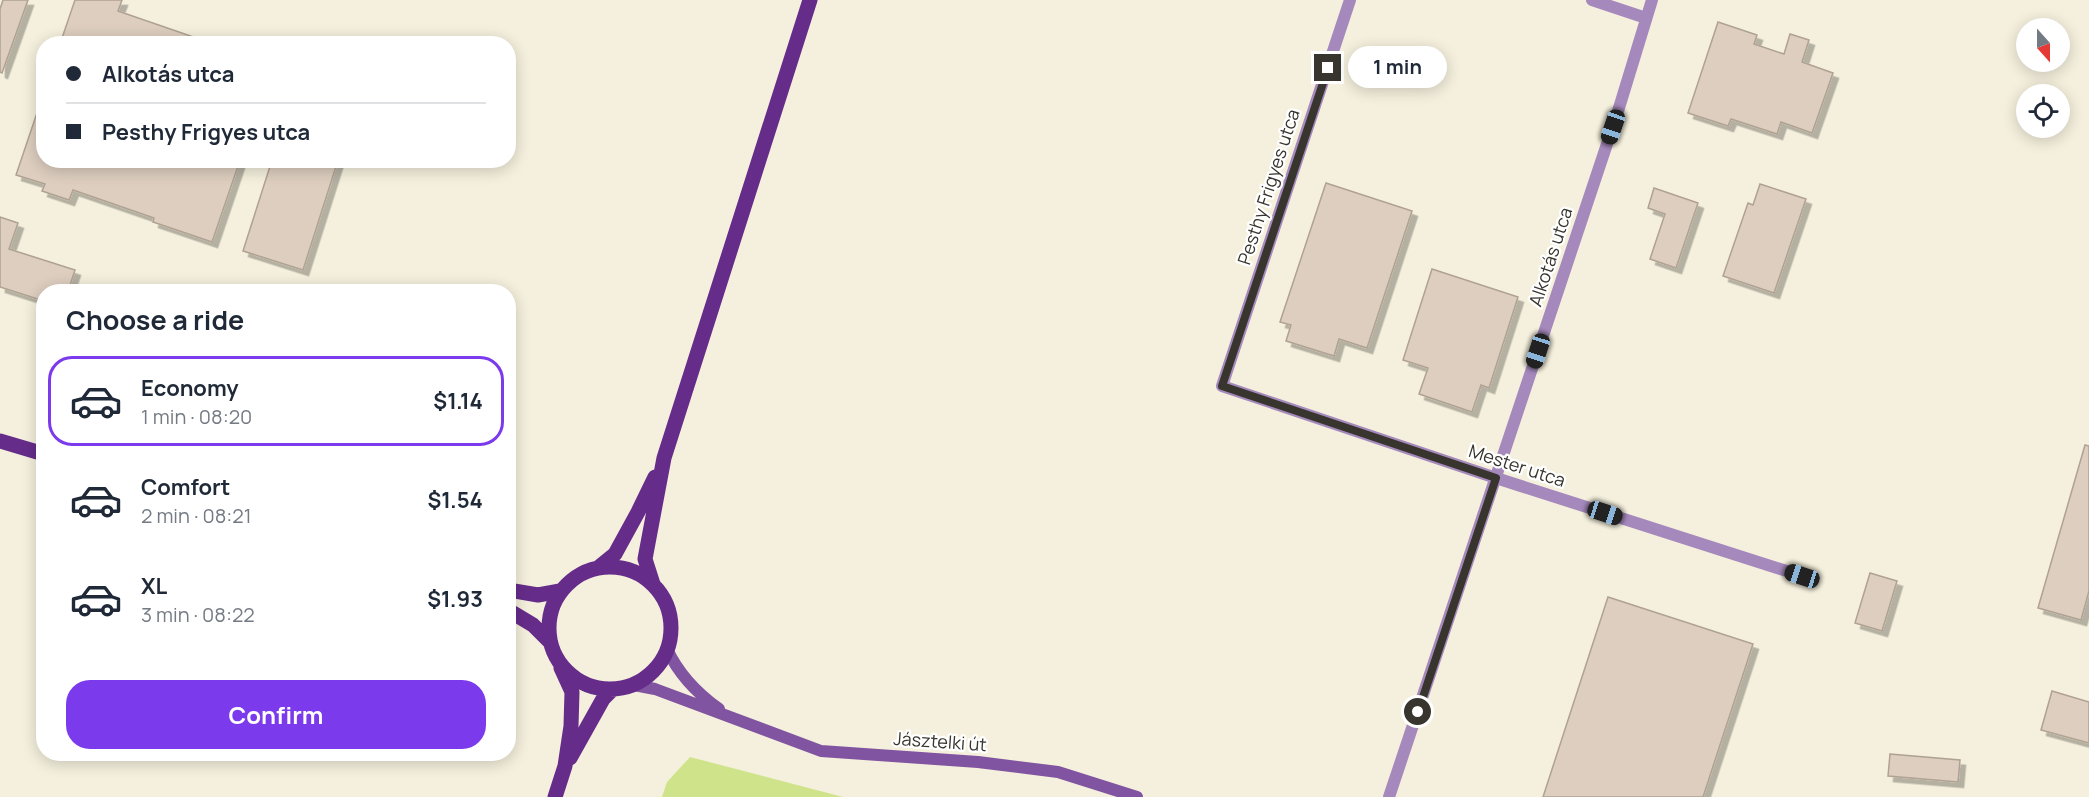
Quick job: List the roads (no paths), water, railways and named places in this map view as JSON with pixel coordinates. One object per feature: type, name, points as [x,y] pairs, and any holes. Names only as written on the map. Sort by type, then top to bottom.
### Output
[{"type":"main road","points":[[653,584],[645,559],[664,458],[810,0]]},
{"type":"main road","points":[[0,441],[36,452]]},
{"type":"main road","points":[[599,567],[615,554],[664,458]]},
{"type":"main road","points":[[555,797],[565,766],[571,726],[572,692],[557,660],[550,642],[548,624],[552,607],[560,591],[584,572],[599,567],[618,567],[637,573],[653,584],[663,597],[670,613],[671,631],[668,650],[648,676],[634,685],[612,690],[596,688],[580,682],[567,673],[557,660]]},
{"type":"main road","points":[[516,591],[538,595],[560,591]]},
{"type":"main road","points":[[516,615],[533,625],[550,642]]},
{"type":"main road","points":[[565,766],[603,699],[612,690]]},
{"type":"street","name":"Pesthy Frigyes utca","points":[[1222,386],[1350,0]]},
{"type":"street","points":[[1592,0],[1646,18]]},
{"type":"street","name":"Alkotás utca","points":[[1389,797],[1619,108],[1652,0]]},
{"type":"street","name":"Mester utca","points":[[1222,386],[1496,478],[1802,576]]},
{"type":"street","name":"Jásztelki út","points":[[668,650],[674,664],[704,698],[741,722]]},
{"type":"street","name":"Jásztelki út","points":[[634,685],[655,689],[821,751],[978,762],[1058,772],[1137,797]]}]
